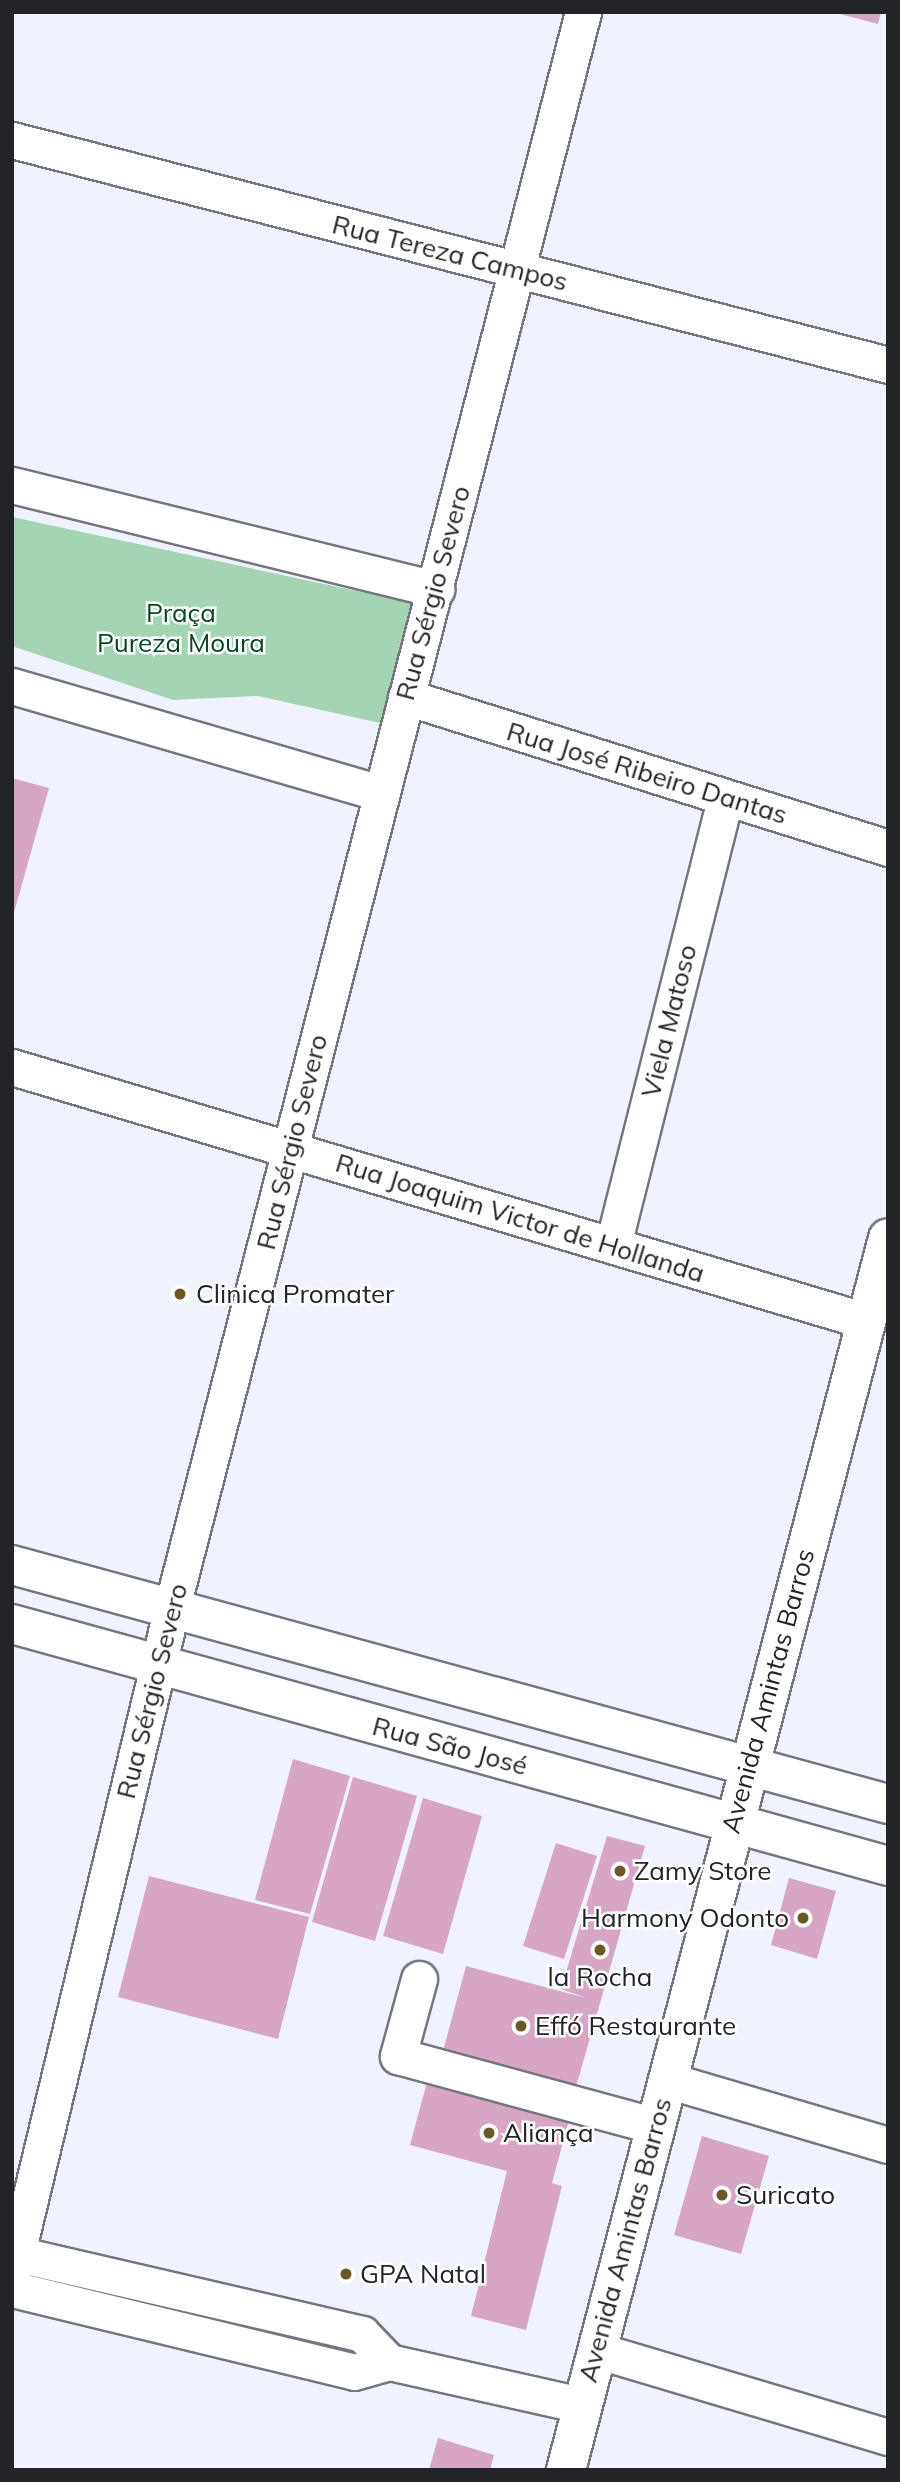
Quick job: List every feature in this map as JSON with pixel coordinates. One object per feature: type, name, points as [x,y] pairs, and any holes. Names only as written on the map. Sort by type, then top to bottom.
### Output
[{"type":"main road","name":"Avenida Amintas Barros","points":[[566,2470],[580,2405],[888,1238]]},
{"type":"main road","points":[[12,1564],[171,1611],[888,1804]]},
{"type":"main road","name":"Rua São José","points":[[12,1624],[157,1667],[888,1866]]},
{"type":"street","name":"Rua Sérgio Severo","points":[[14,2261],[171,1611],[380,793],[436,589],[514,269],[583,12]]},
{"type":"street","name":"Rua Tereza Campos","points":[[12,140],[888,365]]},
{"type":"street","points":[[12,485],[436,589]]},
{"type":"street","points":[[12,686],[380,793]]},
{"type":"street","name":"Rua José Ribeiro Dantas","points":[[406,698],[888,848]]},
{"type":"street","name":"Viela Matoso","points":[[612,1245],[725,798]]},
{"type":"street","name":"Rua Joaquim Victor de Hollanda","points":[[12,1067],[866,1321]]},
{"type":"street","points":[[419,1979],[398,2056],[655,2126]]},
{"type":"street","points":[[667,2080],[888,2146]]},
{"type":"street","points":[[14,2261],[362,2334],[389,2362]]},
{"type":"street","points":[[12,2289],[354,2372],[389,2362],[580,2405]]},
{"type":"street","points":[[596,2350],[888,2437]]},
{"type":"green space","name":"Praça Pureza Moura","points":[[12,517],[413,603],[389,725],[258,696],[173,700],[12,646]]},
{"type":"building","points":[[832,12],[881,12],[878,24]]},
{"type":"building","points":[[12,778],[49,788],[13,916],[12,916]]},
{"type":"building","points":[[293,1759],[350,1776],[310,1914],[255,1900]]},
{"type":"building","points":[[353,1777],[417,1796],[375,1941],[312,1922]]},
{"type":"building","points":[[423,1798],[482,1816],[443,1954],[383,1936]]},
{"type":"building","name":"Effó Restaurante","points":[[607,1836],[645,1846],[576,2087],[443,2051],[466,1966],[586,1998],[561,1989]]},
{"type":"building","points":[[556,1843],[597,1856],[564,1959],[523,1946]]},
{"type":"building","points":[[149,1876],[309,1917],[278,2039],[118,1997]]},
{"type":"building","name":"Harmony Odonto","points":[[789,1878],[836,1891],[817,1959],[771,1945]]},
{"type":"building","points":[[427,2082],[569,2120],[552,2183],[562,2186],[526,2330],[471,2316],[507,2171],[410,2145]]},
{"type":"building","name":"Suricato","points":[[702,2136],[769,2156],[741,2254],[674,2235]]},
{"type":"building","points":[[438,2438],[494,2455],[490,2470],[429,2470]]},
{"type":"place","name":"Clinica Promater","points":[[180,1294]]},
{"type":"place","name":"Zamy Store","points":[[620,1871]]},
{"type":"place","name":"Harmony Odonto","points":[[803,1918]]},
{"type":"place","name":"la Rocha","points":[[600,1950]]},
{"type":"place","name":"Effó Restaurante","points":[[521,2026]]},
{"type":"place","name":"Aliança","points":[[489,2133]]},
{"type":"place","name":"Suricato","points":[[722,2195]]},
{"type":"place","name":"GPA Natal","points":[[346,2274]]}]
